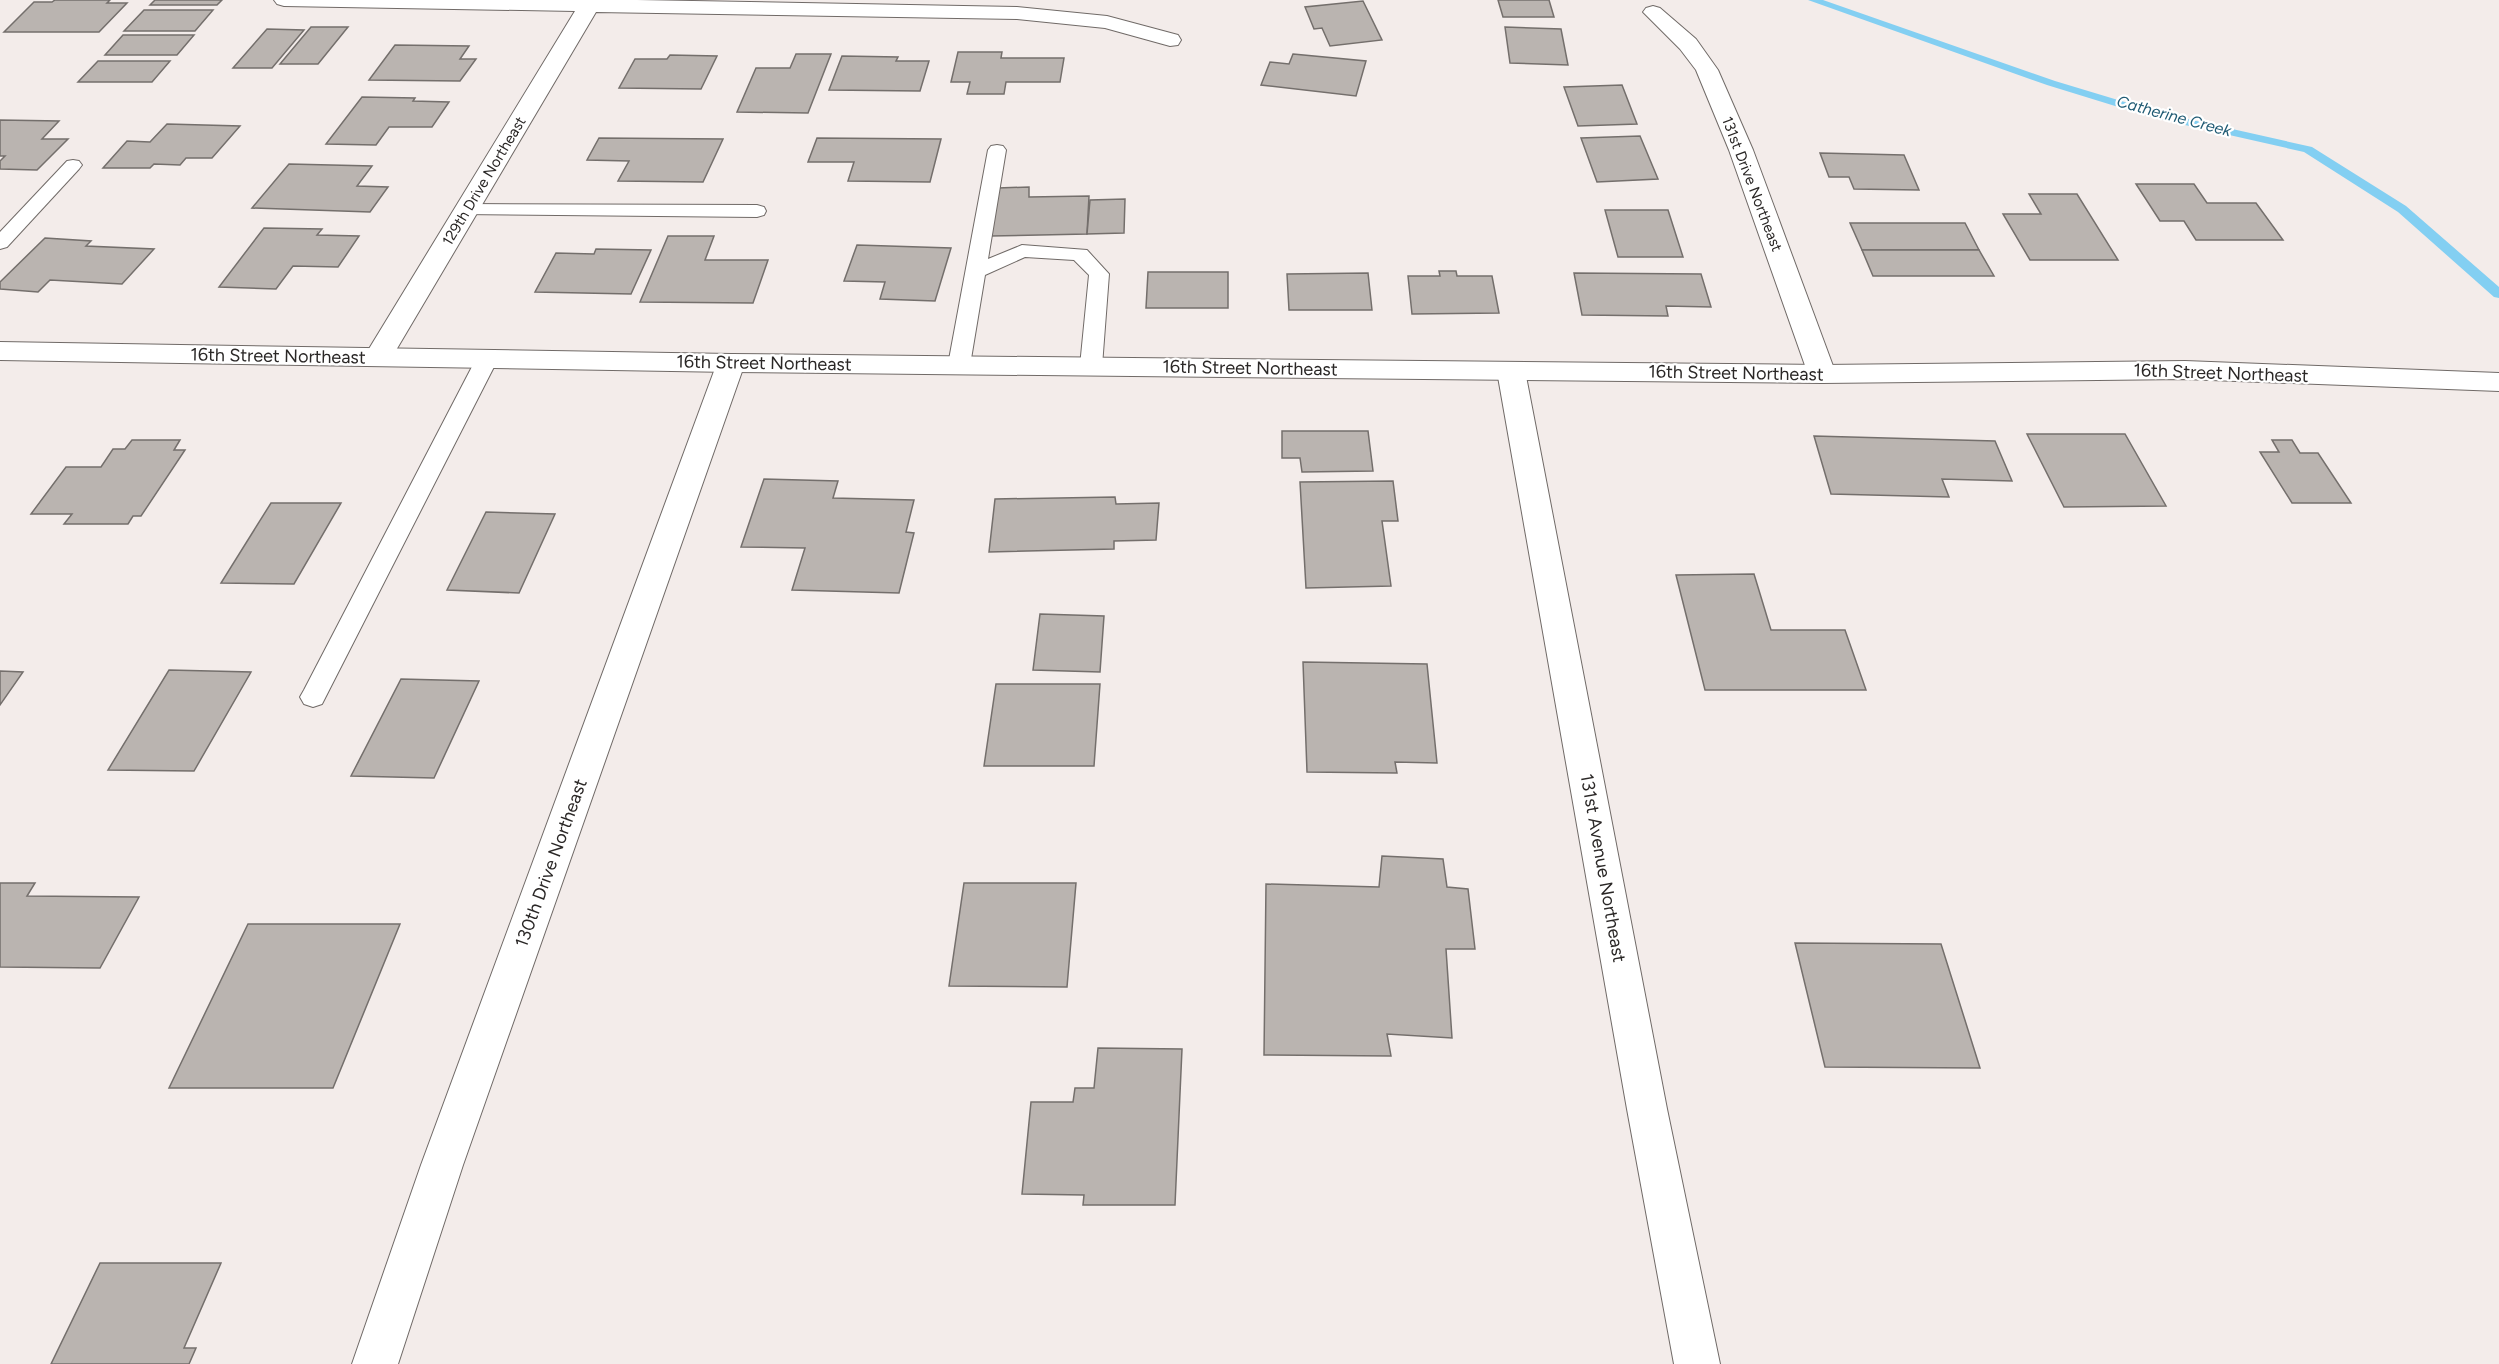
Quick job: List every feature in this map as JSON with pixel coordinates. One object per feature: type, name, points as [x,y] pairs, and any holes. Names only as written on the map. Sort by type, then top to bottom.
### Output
[{"type":"street","points":[[284,0],[1017,13],[1107,22],[1170,40]]},
{"type":"street","name":"129th Drive Northeast","points":[[378,357],[590,6]]},
{"type":"street","name":"131st Drive Northeast","points":[[1653,12],[1688,44],[1707,70],[1740,150],[1822,374]]},
{"type":"street","name":"16th Street Northeast","points":[[0,351],[731,363],[1822,374],[2185,370],[2499,382]]},
{"type":"street","name":"130th Drive Northeast","points":[[375,1364],[442,1165],[731,363]]},
{"type":"street","name":"131st Avenue Northeast","points":[[1511,371],[1647,1108],[1697,1364]]},
{"type":"lane","points":[[958,365],[997,150]]},
{"type":"lane","points":[[0,243],[73,165]]},
{"type":"lane","points":[[467,210],[757,212]]},
{"type":"lane","points":[[975,272],[1022,251],[1080,254],[1099,274],[1091,366]]},
{"type":"lane","points":[[313,697],[487,358]]},
{"type":"building","points":[[110,0],[107,3],[127,3],[99,32],[4,32],[34,2]]},
{"type":"building","points":[[155,0],[222,0],[217,5],[150,5]]},
{"type":"building","points":[[1498,0],[1549,0],[1554,17],[1503,17]]},
{"type":"building","points":[[1363,1],[1382,40],[1330,46],[1322,28],[1314,29],[1305,7]]},
{"type":"building","points":[[144,10],[213,10],[195,31],[124,31]]},
{"type":"building","points":[[311,27],[348,27],[318,64],[280,64]]},
{"type":"building","points":[[1505,27],[1561,29],[1568,65],[1510,63]]},
{"type":"building","points":[[267,29],[304,30],[272,68],[233,68]]},
{"type":"building","points":[[123,35],[194,35],[177,55],[105,55]]},
{"type":"building","points":[[395,45],[469,46],[460,59],[476,59],[460,81],[369,80]]},
{"type":"building","points":[[958,52],[1002,52],[1001,58],[1064,58],[1060,82],[1006,82],[1004,94],[967,94],[970,82],[951,82]]},
{"type":"building","points":[[796,54],[831,54],[808,113],[737,112],[756,68],[790,68]]},
{"type":"building","points":[[1293,54],[1366,61],[1356,96],[1261,85],[1270,62],[1289,64]]},
{"type":"building","points":[[670,55],[717,56],[701,89],[619,88],[635,59],[667,59]]},
{"type":"building","points":[[842,56],[898,57],[896,61],[929,61],[920,91],[829,90]]},
{"type":"building","points":[[98,61],[170,61],[152,82],[78,82]]},
{"type":"building","points":[[1622,85],[1637,124],[1578,126],[1564,87]]},
{"type":"building","points":[[362,97],[415,98],[413,101],[449,102],[432,127],[389,127],[376,145],[326,144]]},
{"type":"building","points":[[0,120],[59,121],[42,139],[68,139],[37,170],[0,169],[0,161],[5,156],[0,156]]},
{"type":"building","points":[[167,124],[240,126],[212,158],[186,158],[180,165],[154,164],[150,168],[103,168],[127,141],[150,142]]},
{"type":"building","points":[[1640,136],[1658,179],[1597,182],[1581,138]]},
{"type":"building","points":[[599,138],[723,139],[703,182],[618,181],[629,161],[587,160]]},
{"type":"building","points":[[817,138],[941,139],[930,182],[848,181],[854,162],[808,162]]},
{"type":"building","points":[[1820,153],[1904,155],[1919,190],[1854,189],[1849,177],[1829,177]]},
{"type":"building","points":[[289,164],[372,166],[357,186],[388,187],[370,212],[252,208]]},
{"type":"building","points":[[2136,184],[2194,184],[2207,203],[2256,203],[2283,240],[2196,240],[2184,221],[2160,221]]},
{"type":"building","points":[[1029,187],[1029,197],[1089,196],[1087,234],[991,236],[998,188]]},
{"type":"building","points":[[2029,194],[2077,194],[2118,260],[2030,260],[2003,214],[2041,214]]},
{"type":"building","points":[[1125,199],[1124,233],[1087,234],[1090,200]]},
{"type":"building","points":[[1605,210],[1668,210],[1683,257],[1618,257]]},
{"type":"building","points":[[1850,223],[1965,223],[1979,250],[1862,250]]},
{"type":"building","points":[[264,228],[322,229],[317,235],[359,236],[338,267],[293,266],[276,289],[219,287]]},
{"type":"building","points":[[668,236],[714,236],[705,260],[768,260],[753,303],[640,302]]},
{"type":"building","points":[[45,238],[91,241],[86,246],[154,249],[122,284],[50,280],[38,292],[0,289],[0,282]]},
{"type":"building","points":[[857,245],[951,248],[935,301],[880,299],[885,282],[844,281]]},
{"type":"building","points":[[596,249],[651,250],[631,294],[535,292],[556,253],[594,254]]},
{"type":"building","points":[[1862,250],[1979,250],[1994,276],[1873,276]]},
{"type":"building","points":[[1439,271],[1456,271],[1457,276],[1492,276],[1499,313],[1412,314],[1408,276],[1440,276]]},
{"type":"building","points":[[1148,272],[1228,272],[1228,308],[1146,308]]},
{"type":"building","points":[[1368,273],[1372,310],[1289,310],[1287,274]]},
{"type":"building","points":[[1574,273],[1701,274],[1711,307],[1666,306],[1668,316],[1582,315]]},
{"type":"building","points":[[1282,431],[1368,431],[1373,471],[1302,472],[1300,458],[1282,458]]},
{"type":"building","points":[[2027,434],[2125,434],[2166,506],[2064,507]]},
{"type":"building","points":[[1814,436],[1995,441],[2012,481],[1942,479],[1949,497],[1831,494]]},
{"type":"building","points":[[132,440],[180,440],[174,450],[185,450],[141,516],[133,516],[128,524],[64,524],[72,514],[31,514],[66,467],[101,467],[113,449],[125,449]]},
{"type":"building","points":[[2272,440],[2292,440],[2300,453],[2318,453],[2351,503],[2292,503],[2260,452],[2279,452]]},
{"type":"building","points":[[764,479],[838,481],[833,498],[914,500],[906,532],[914,533],[899,593],[792,590],[805,548],[741,547]]},
{"type":"building","points":[[1393,481],[1398,521],[1382,521],[1391,586],[1306,588],[1300,482]]},
{"type":"building","points":[[1115,497],[1116,504],[1159,503],[1156,540],[1114,541],[1114,549],[989,552],[995,499]]},
{"type":"building","points":[[271,503],[341,503],[294,584],[221,583]]},
{"type":"building","points":[[486,512],[555,514],[519,593],[447,590]]},
{"type":"building","points":[[1754,574],[1771,630],[1845,630],[1866,690],[1705,690],[1676,575]]},
{"type":"building","points":[[1040,614],[1104,616],[1100,672],[1033,670]]},
{"type":"building","points":[[1303,662],[1427,664],[1437,763],[1395,762],[1397,773],[1307,772]]},
{"type":"building","points":[[169,670],[251,672],[194,771],[108,770]]},
{"type":"building","points":[[0,671],[23,672],[0,705]]},
{"type":"building","points":[[401,679],[479,681],[434,778],[351,776]]},
{"type":"building","points":[[996,684],[1100,684],[1094,766],[984,766]]},
{"type":"building","points":[[1382,856],[1443,859],[1447,887],[1468,889],[1475,949],[1446,949],[1452,1038],[1387,1034],[1391,1056],[1264,1055],[1266,884],[1379,887]]},
{"type":"building","points":[[0,883],[35,883],[27,896],[139,897],[100,968],[0,967]]},
{"type":"building","points":[[964,883],[1076,883],[1067,987],[949,986]]},
{"type":"building","points":[[248,924],[400,924],[333,1088],[169,1088]]},
{"type":"building","points":[[1795,943],[1941,944],[1980,1068],[1825,1067]]},
{"type":"building","points":[[1098,1048],[1182,1049],[1175,1205],[1083,1205],[1084,1195],[1022,1194],[1031,1102],[1073,1102],[1075,1088],[1094,1088]]},
{"type":"building","points":[[100,1263],[221,1263],[184,1348],[196,1348],[189,1364],[51,1364]]},
{"type":"waterway","name":"Catherine Creek","points":[[1813,0],[2051,83],[2158,116],[2308,149],[2402,209],[2499,294]]}]
